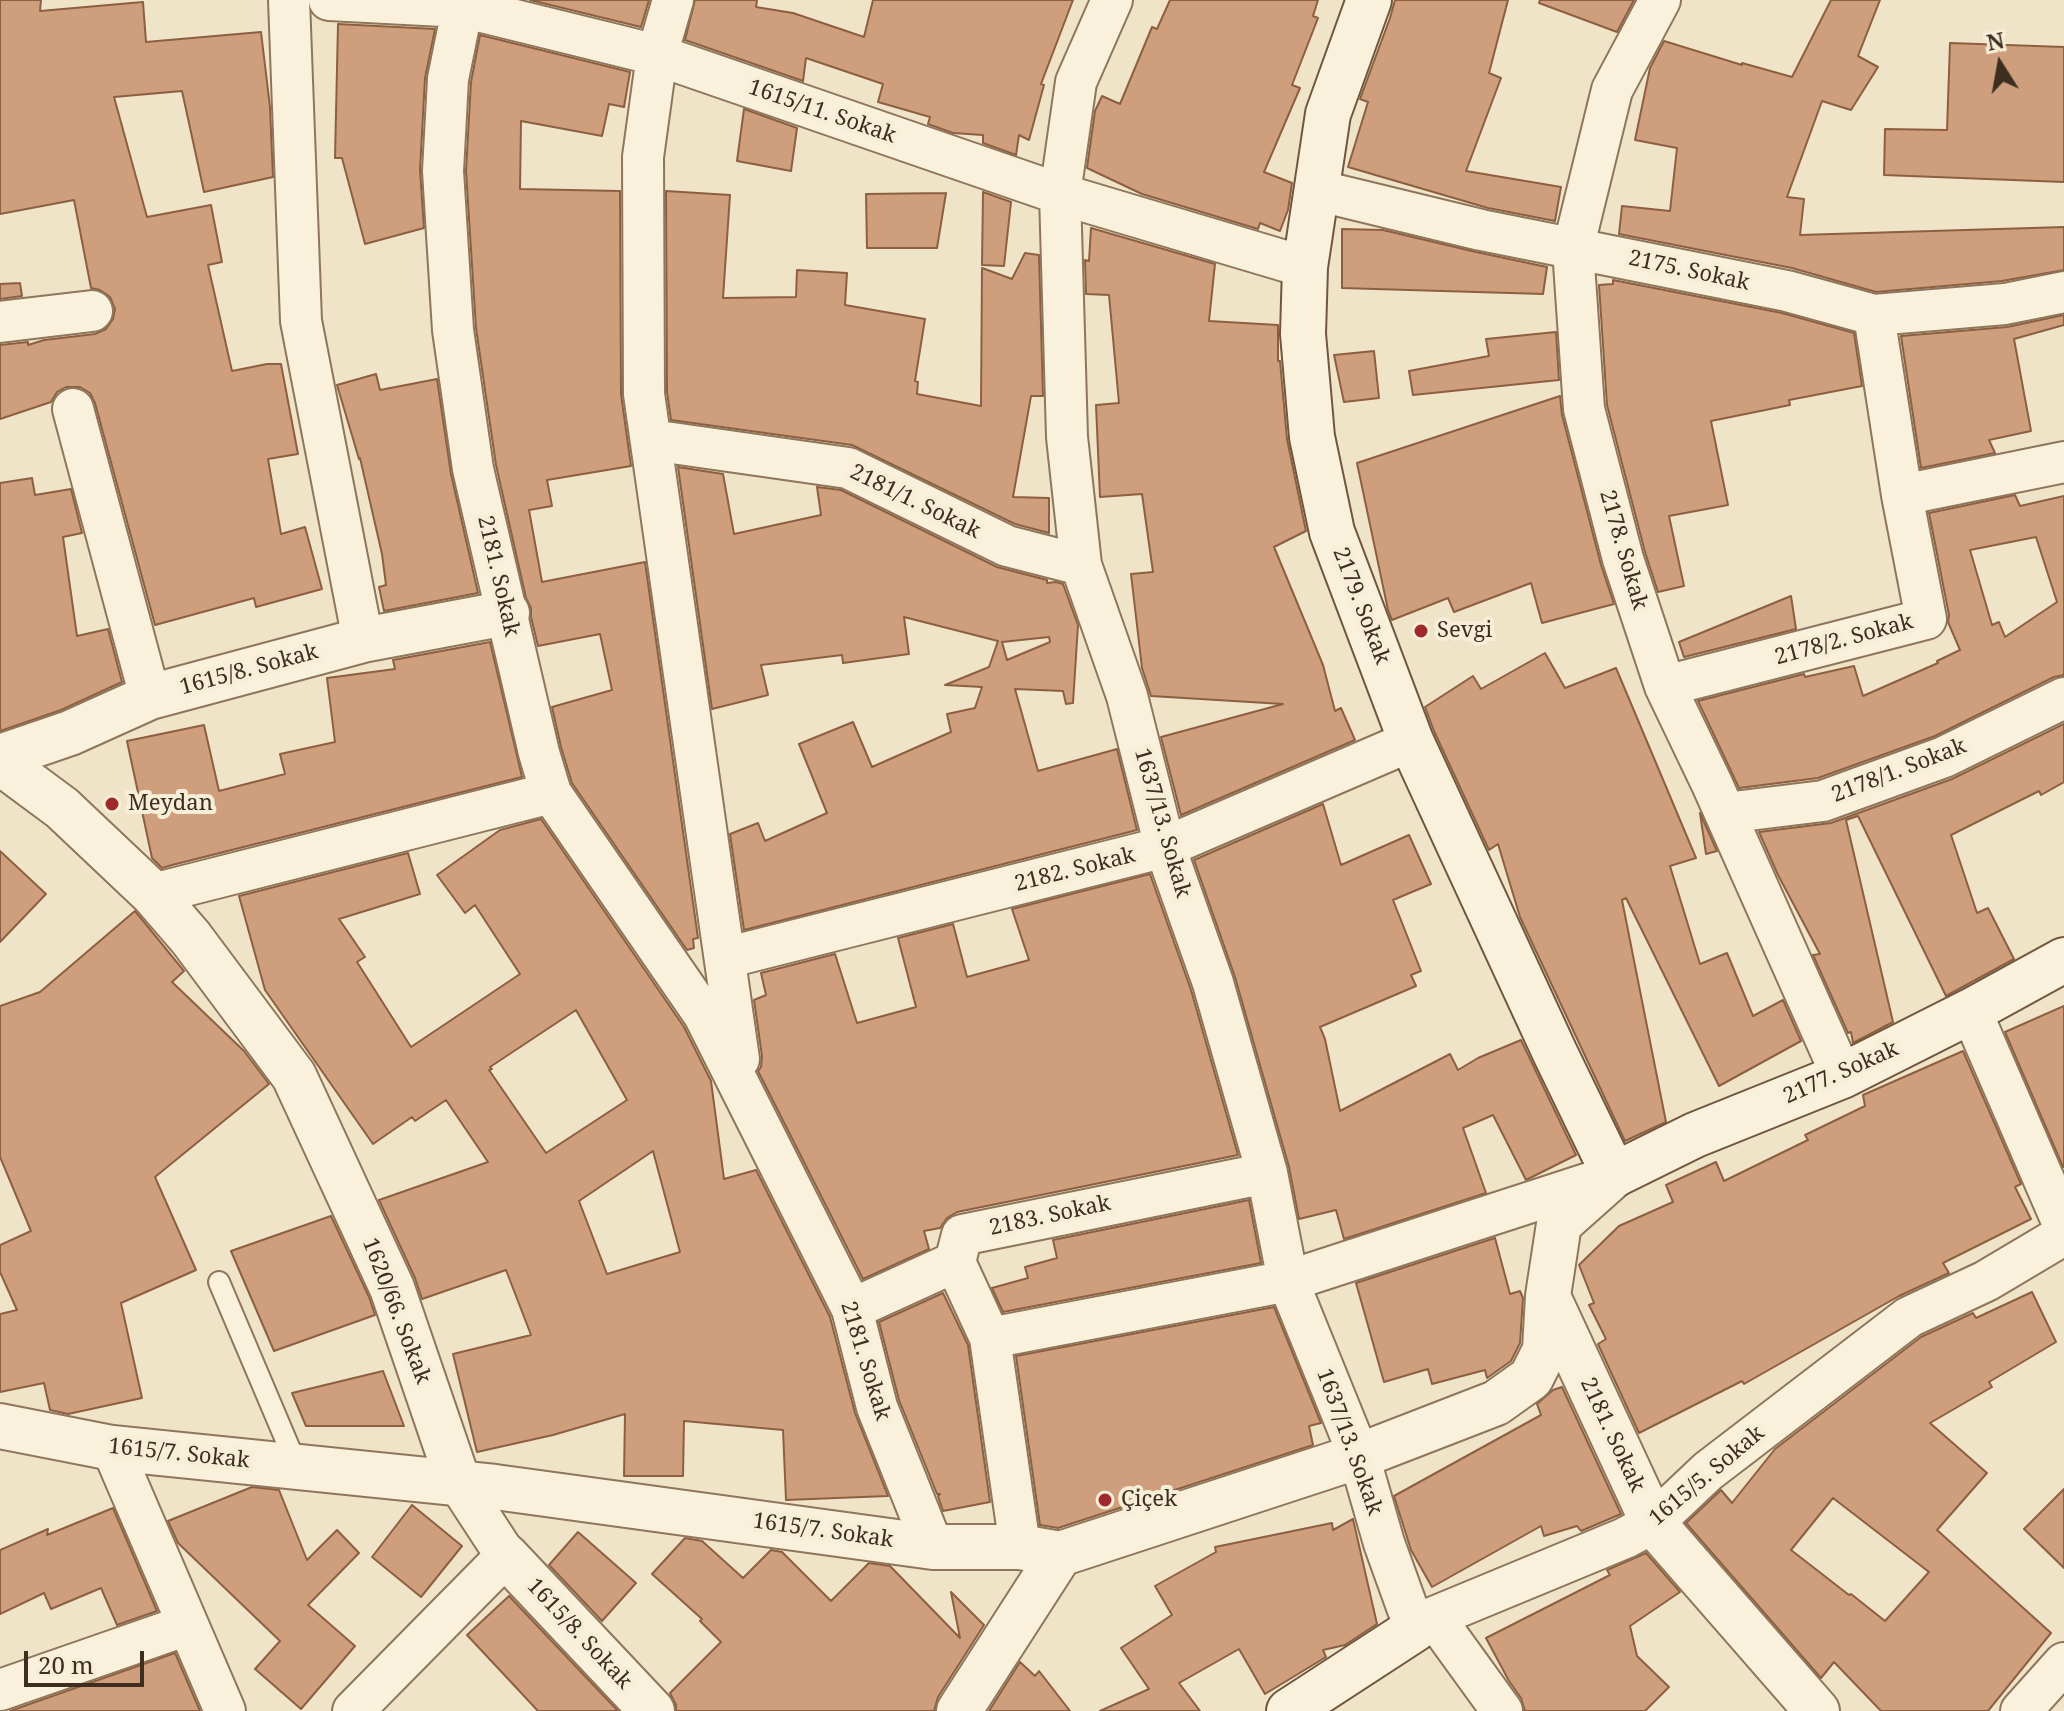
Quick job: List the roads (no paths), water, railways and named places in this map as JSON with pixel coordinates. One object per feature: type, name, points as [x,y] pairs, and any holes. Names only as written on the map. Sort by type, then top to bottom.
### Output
[{"type":"street","points":[[289,0],[301,321],[363,640]]},
{"type":"street","name":"1615/11. Sokak","points":[[329,0],[463,4],[657,55],[1060,194],[1305,267]]},
{"type":"street","name":"2181. Sokak","points":[[673,0],[657,55],[643,157],[644,394],[744,1095]]},
{"type":"street","name":"1637/13. Sokak","points":[[1112,0],[1076,82],[1060,194],[1067,437],[1081,565],[1127,696],[1165,847],[1213,983],[1267,1173],[1288,1281],[1359,1456],[1384,1543],[1424,1623],[1502,1711]]},
{"type":"street","name":"2179. Sokak","points":[[1369,0],[1328,114],[1305,267],[1303,334],[1312,437],[1332,532],[1411,741],[1614,1175]]},
{"type":"street","name":"2178. Sokak","points":[[1660,0],[1612,90],[1573,249],[1584,409],[1623,559],[1665,686],[1842,1076]]},
{"type":"street","name":"2181. Sokak","points":[[463,4],[448,79],[443,171],[453,330],[473,469],[551,793],[704,1015],[852,1309],[877,1407],[933,1547]]},
{"type":"street","name":"2175. Sokak","points":[[1316,190],[1481,230],[1787,291],[1874,315],[2005,304],[2064,292]]},
{"type":"street","points":[[0,322],[92,311]]},
{"type":"street","points":[[1874,315],[1902,495],[2064,462]]},
{"type":"street","points":[[73,409],[150,697]]},
{"type":"street","name":"2181/1. Sokak","points":[[651,440],[848,468],[1007,546],[1081,565]]},
{"type":"street","name":"2178/2. Sokak","points":[[1665,686],[1926,619],[1902,495]]},
{"type":"street","name":"1615/8. Sokak","points":[[0,759],[70,733],[150,697],[363,640],[507,613]]},
{"type":"street","name":"2178/1. Sokak","points":[[1725,813],[1823,801],[1944,757],[2064,698]]},
{"type":"street","name":"2182. Sokak","points":[[725,958],[1165,847],[1411,741]]},
{"type":"street","name":"1620/66. Sokak","points":[[0,759],[62,808],[153,894],[191,938],[294,1076],[392,1288],[459,1484],[506,1556]]},
{"type":"street","points":[[153,894],[551,793]]},
{"type":"street","name":"2177. Sokak","points":[[1614,1175],[1695,1135],[1842,1076],[2064,960]]},
{"type":"street","points":[[1971,1011],[2064,1228]]},
{"type":"street","name":"2183. Sokak","points":[[955,1262],[962,1235],[1267,1173]]},
{"type":"street","points":[[990,1338],[1288,1281],[1614,1175]]},
{"type":"street","points":[[1548,1296],[1559,1224],[1614,1175]]},
{"type":"street","name":"1615/5. Sokak","points":[[1289,1711],[1424,1623],[1625,1538],[1653,1523],[1708,1471],[1909,1317],[1986,1281],[2055,1240],[2064,1228]]},
{"type":"street","points":[[852,1309],[955,1262],[990,1338],[1040,1551],[959,1711]]},
{"type":"street","name":"2181. Sokak","points":[[1548,1296],[1653,1523],[1817,1711]]},
{"type":"street","name":"1615/7. Sokak","points":[[0,1426],[112,1448],[495,1487],[933,1547],[1040,1551],[1359,1456],[1496,1403],[1531,1378],[1545,1350],[1548,1296]]},
{"type":"street","points":[[112,1448],[225,1711]]},
{"type":"street","points":[[353,1711],[506,1556]]},
{"type":"street","name":"1615/8. Sokak","points":[[506,1556],[652,1711]]},
{"type":"street","points":[[0,1690],[187,1625]]},
{"type":"street","points":[[2021,1711],[2064,1663]]},
{"type":"lane","points":[[219,1282],[297,1467]]},
{"type":"place","name":"Sevgi","points":[[1421,631]]},
{"type":"place","name":"Meydan","points":[[112,804]]},
{"type":"place","name":"Çiçek","points":[[1105,1500]]}]
